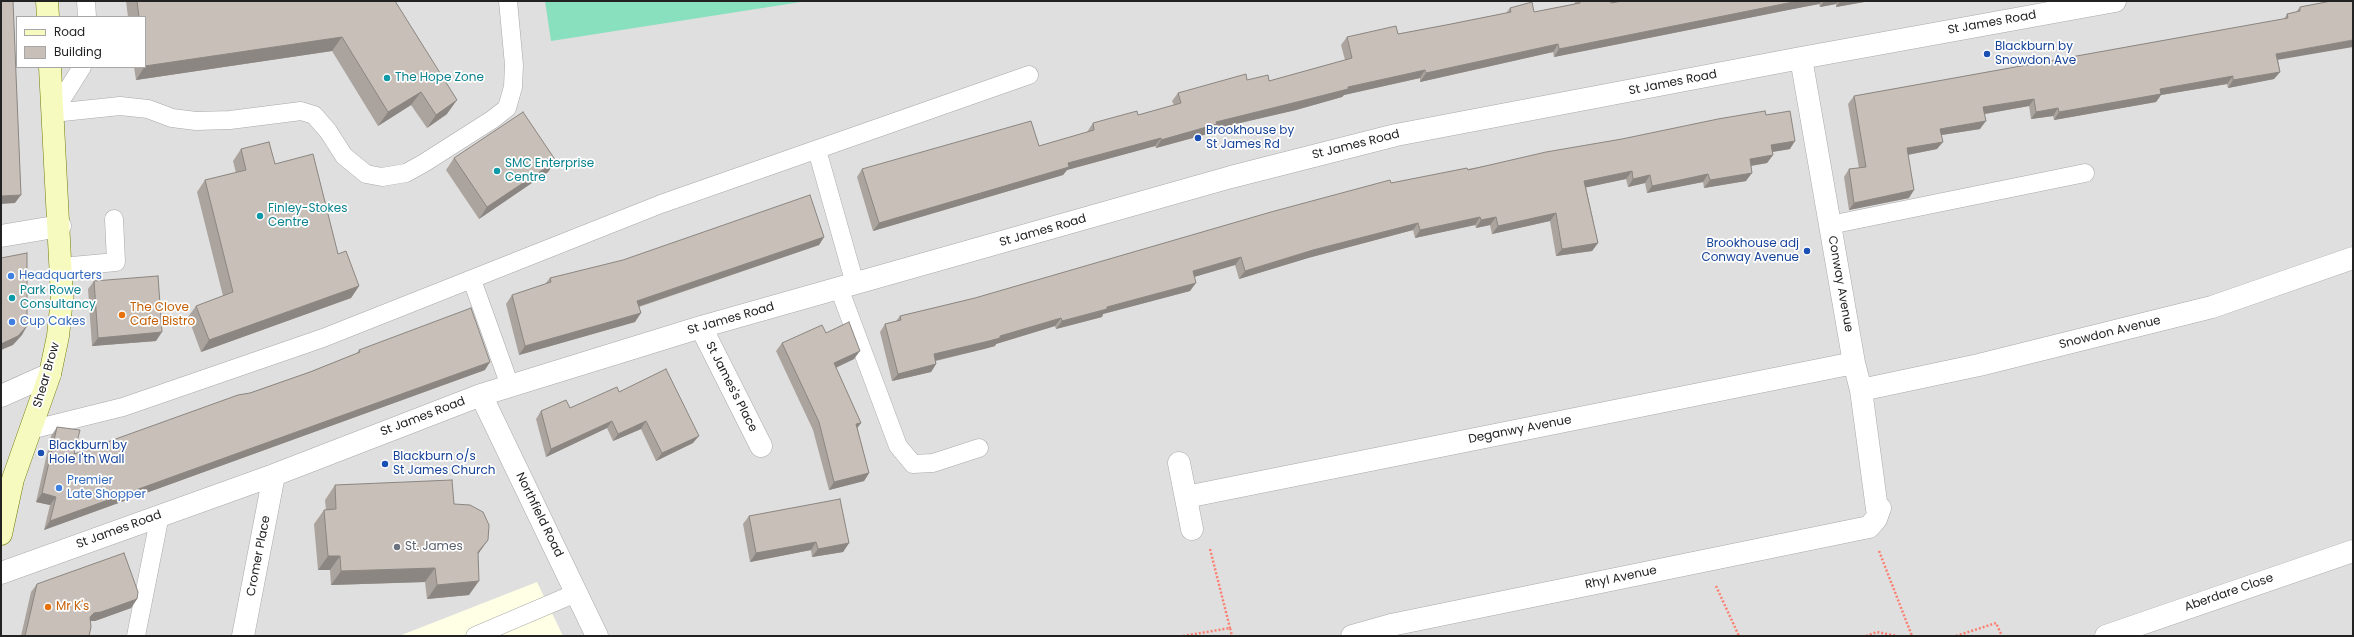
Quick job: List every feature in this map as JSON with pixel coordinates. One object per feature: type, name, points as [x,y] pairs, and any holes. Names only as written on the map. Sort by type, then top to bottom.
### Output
[{"type":"main road","points":[[47,1],[48,16]]},
{"type":"main road","name":"Shear Brow","points":[[1,534],[13,479],[50,374],[58,336],[62,298],[60,226],[50,68]]},
{"type":"street","name":"St James Road","points":[[1,573],[274,475],[481,395],[700,327],[1231,176],[1396,135],[1801,58],[2116,1]]},
{"type":"street","name":"Conway Avenue","points":[[1801,58],[1854,363],[1861,390],[1877,509],[1880,508],[1876,518],[1869,527]]},
{"type":"street","points":[[1,236],[60,226]]},
{"type":"street","name":"Snowdon Avenue","points":[[1861,390],[1979,365],[2212,307],[2353,258]]},
{"type":"street","name":"St James's Place","points":[[700,327],[761,446]]},
{"type":"street","name":"Deganwy Avenue","points":[[1186,497],[1854,363]]},
{"type":"street","points":[[1,396],[50,374]]},
{"type":"street","name":"Northfield Road","points":[[481,395],[597,636]]},
{"type":"street","points":[[1179,463],[1192,529]]},
{"type":"street","name":"Cromer Place","points":[[243,636],[274,475]]},
{"type":"street","name":"Rhyl Avenue","points":[[1352,636],[1391,625],[1869,527]]},
{"type":"street","name":"Aberdare Close","points":[[2106,636],[2353,551]]},
{"type":"lane","points":[[86,1],[87,16]]},
{"type":"lane","points":[[53,113],[120,106],[148,109],[172,118],[196,121],[230,120],[301,110],[314,115],[328,131],[344,156],[366,174],[382,177],[406,173],[462,139],[507,108],[514,87],[514,65],[508,1]]},
{"type":"lane","points":[[53,113],[81,68]]},
{"type":"lane","points":[[30,430],[123,407],[323,338],[661,204],[1029,75]]},
{"type":"lane","points":[[817,150],[847,286],[898,446],[912,464],[933,463],[979,448]]},
{"type":"lane","points":[[1830,224],[2086,173]]},
{"type":"lane","points":[[61,267],[116,262],[114,219]]},
{"type":"lane","points":[[472,280],[510,386]]},
{"type":"lane","points":[[136,636],[160,515]]},
{"type":"lane","points":[[475,636],[576,593]]},
{"type":"path","points":[[1869,527],[1912,636]]},
{"type":"path","points":[[1192,529],[1205,532],[1232,636]]},
{"type":"path","points":[[1704,561],[1739,636]]},
{"type":"path","points":[[1956,636],[1996,623],[2002,636]]},
{"type":"path","points":[[1182,636],[1230,628]]},
{"type":"path","points":[[1866,636],[1877,632],[1897,636]]},
{"type":"shaded area","points":[[1,1],[2353,1],[2353,636],[1,636]]},
{"type":"shaded area","points":[[537,582],[563,636],[399,636]]},
{"type":"green space","points":[[545,1],[801,1],[801,2],[551,41]]},
{"type":"building","points":[[1,1],[13,1],[21,195],[1,196]]},
{"type":"building","points":[[137,1],[395,1],[457,100],[436,115],[421,92],[388,112],[342,37],[146,66],[146,16],[139,16]]},
{"type":"building","points":[[1580,1],[1610,1],[1611,3],[1622,1],[1798,1],[1559,49],[1558,44],[1426,73],[1425,70],[1348,87],[1348,89],[1216,122],[1217,124],[1161,140],[1161,138],[1068,163],[1069,167],[879,223],[862,169],[1031,121],[1039,146],[1094,130],[1093,123],[1137,111],[1138,115],[1181,103],[1178,93],[1246,74],[1247,80],[1268,75],[1269,81],[1352,58],[1347,37],[1396,26],[1398,34],[1446,25],[1511,12],[1510,8],[1532,2],[1534,12],[1580,3]]},
{"type":"building","points":[[2331,1],[2353,1],[2353,40],[2276,54],[2280,72],[2233,80],[2233,76],[2160,89],[2161,94],[2059,112],[2058,108],[2036,112],[2034,99],[1983,107],[1986,121],[1940,129],[1943,142],[1907,148],[1914,190],[1854,203],[1849,169],[1866,167],[1854,96],[2288,18],[2287,14],[2300,11],[2300,7]]},
{"type":"building","points":[[1765,111],[1766,115],[1790,111],[1795,141],[1771,145],[1773,155],[1750,159],[1752,173],[1710,180],[1708,174],[1652,186],[1650,175],[1633,179],[1632,171],[1584,181],[1598,243],[1562,249],[1556,213],[1498,226],[1496,217],[1481,220],[1480,217],[1420,230],[1418,223],[1313,250],[1245,271],[1241,257],[1193,271],[1196,283],[1062,321],[1061,318],[1000,336],[1000,338],[989,341],[934,354],[936,364],[898,374],[885,324],[901,320],[900,316],[975,298],[1271,212],[1390,180],[1391,183],[1467,168],[1468,170],[1546,152],[1622,139]]},
{"type":"building","name":"SMC Enterprise Centre","points":[[523,112],[556,161],[487,207],[454,158]]},
{"type":"building","points":[[269,142],[275,164],[313,154],[338,254],[346,251],[359,286],[209,340],[196,306],[233,292],[205,180],[246,170],[241,149]]},
{"type":"building","points":[[810,195],[824,237],[637,301],[641,313],[525,346],[512,295],[551,282],[550,278],[623,260]]},
{"type":"building","points":[[27,253],[27,326],[18,336],[1,344],[1,258]]},
{"type":"building","name":"The Clove Cafe Bistro","points":[[158,276],[162,332],[98,338],[94,281]]},
{"type":"building","points":[[471,308],[490,362],[50,521],[56,497],[42,493],[57,427],[80,430],[74,454],[238,395],[250,393],[310,372],[360,352],[359,350]]},
{"type":"building","points":[[849,322],[860,351],[834,363],[861,423],[856,424],[869,473],[834,482],[819,422],[782,343],[822,325],[826,333]]},
{"type":"building","points":[[666,369],[699,436],[662,453],[646,421],[618,434],[612,421],[551,449],[541,411],[566,400],[570,408],[617,387],[619,392]]},
{"type":"building","name":"St. James","points":[[452,480],[454,504],[470,505],[483,512],[489,525],[488,540],[478,552],[479,581],[437,585],[435,568],[341,571],[340,556],[328,556],[324,510],[336,509],[335,485]]},
{"type":"building","points":[[840,499],[849,543],[818,549],[816,542],[756,553],[749,516]]},
{"type":"building","points":[[124,553],[138,592],[137,599],[101,612],[94,613],[90,617],[91,627],[89,636],[25,636],[37,584]]},
{"type":"place","name":"Blackburn by Snowdon Ave","points":[[1987,54]]},
{"type":"place","name":"The Hope Zone","points":[[387,78]]},
{"type":"place","name":"Brookhouse by St James Rd","points":[[1198,138]]},
{"type":"place","name":"SMC Enterprise Centre","points":[[497,171]]},
{"type":"place","name":"Finley-Stokes Centre","points":[[260,216]]},
{"type":"place","name":"Brookhouse adj Conway Avenue","points":[[1807,251]]},
{"type":"place","name":"Headquarters","points":[[11,276]]},
{"type":"place","name":"Park Rowe Consultancy","points":[[12,298]]},
{"type":"place","name":"The Clove Cafe Bistro","points":[[122,315]]},
{"type":"place","name":"Cup Cakes","points":[[12,322]]},
{"type":"place","name":"Blackburn by Hole I'th Wall","points":[[41,453]]},
{"type":"place","name":"Blackburn o/s St James Church","points":[[385,464]]},
{"type":"place","name":"Premier Late Shopper","points":[[59,488]]},
{"type":"place","name":"St. James","points":[[397,547]]},
{"type":"place","name":"Mr K's","points":[[48,607]]}]
